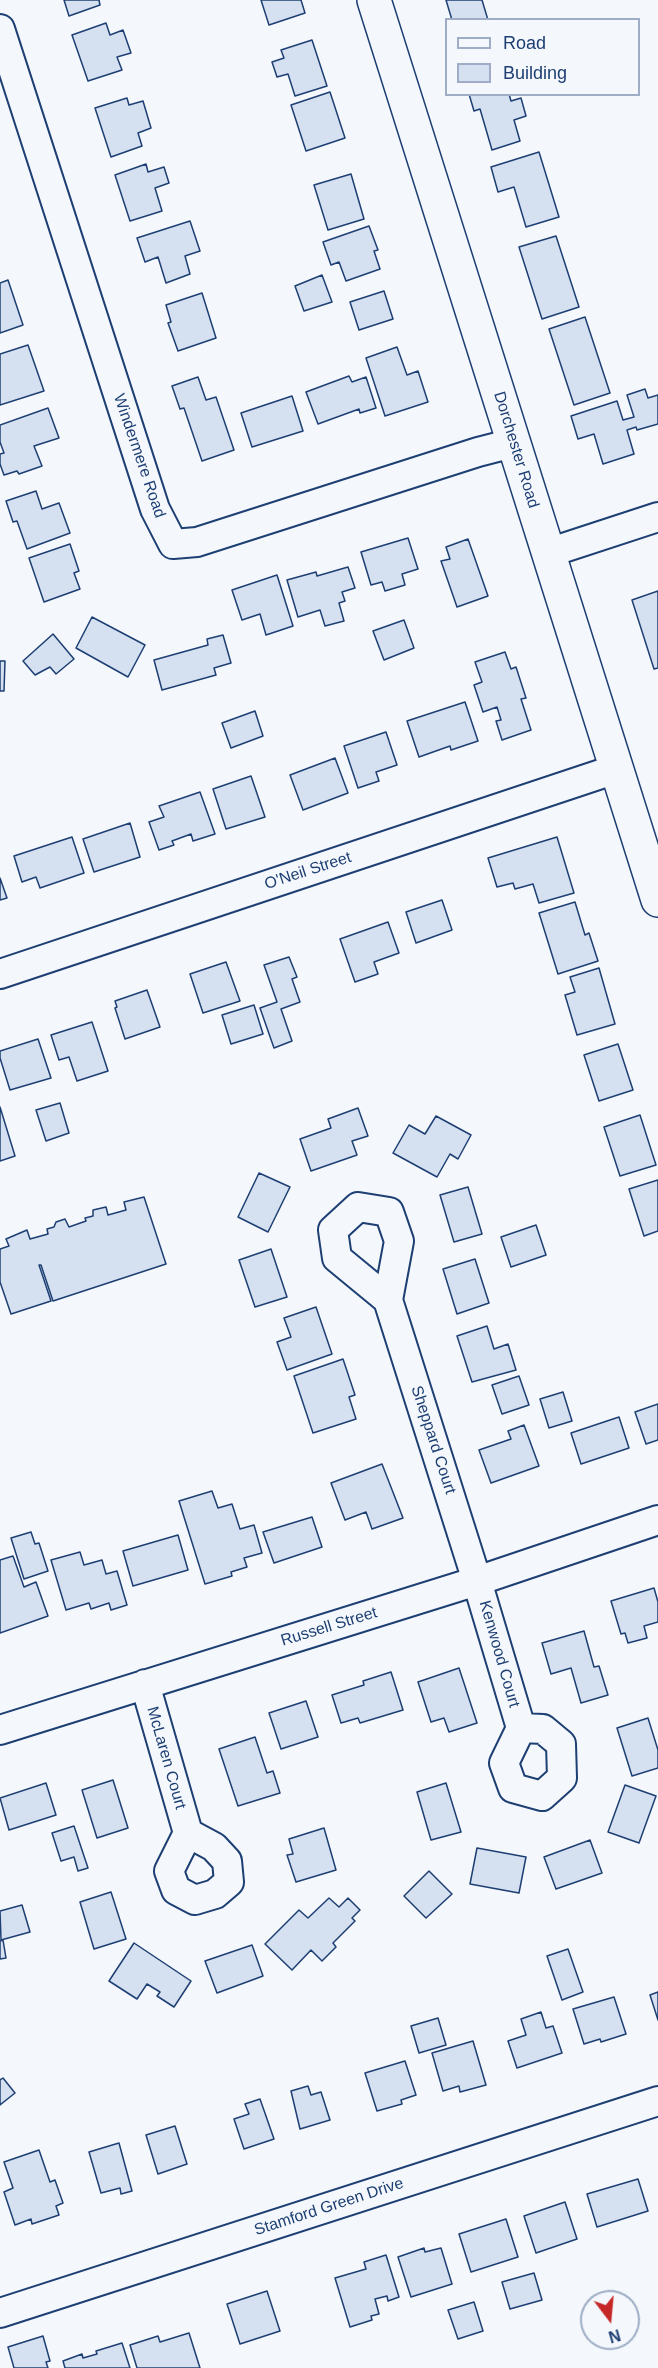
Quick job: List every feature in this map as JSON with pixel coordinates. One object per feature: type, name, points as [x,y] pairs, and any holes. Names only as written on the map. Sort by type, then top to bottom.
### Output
[{"type":"main road","name":"Dorchester Road","points":[[374,0],[658,900]]},
{"type":"street","name":"Windermere Road","points":[[0,29],[155,509],[173,544],[196,542],[478,452],[513,443]]},
{"type":"street","points":[[548,553],[658,517]]},
{"type":"street","name":"O'Neil Street","points":[[0,974],[616,769]]},
{"type":"street","name":"Sheppard Court","points":[[388,1300],[477,1581]]},
{"type":"street","name":"Russell Street","points":[[0,1730],[477,1581],[658,1520]]},
{"type":"street","name":"Kenwood Court","points":[[477,1581],[521,1728]]},
{"type":"street","name":"McLaren Court","points":[[145,1684],[188,1833]]},
{"type":"street","name":"Stamford Green Drive","points":[[0,2313],[658,2101]]},
{"type":"building","points":[[64,0],[99,0],[100,5],[69,16]]},
{"type":"building","points":[[261,0],[301,0],[305,13],[269,25]]},
{"type":"building","points":[[446,0],[482,0],[487,18],[451,18]]},
{"type":"building","points":[[106,23],[110,35],[123,30],[131,53],[117,57],[122,70],[88,81],[72,35]]},
{"type":"building","points":[[312,40],[327,86],[295,96],[288,74],[277,77],[272,62],[284,58],[281,50]]},
{"type":"building","points":[[330,92],[345,138],[306,151],[291,105]]},
{"type":"building","points":[[470,96],[510,96],[511,101],[521,98],[526,116],[514,120],[520,141],[492,150],[480,109],[474,111]]},
{"type":"building","points":[[127,98],[129,105],[143,101],[151,128],[138,133],[142,146],[111,157],[95,108]]},
{"type":"building","points":[[539,152],[559,217],[526,227],[514,187],[498,192],[491,167]]},
{"type":"building","points":[[146,164],[148,172],[164,167],[169,183],[155,188],[162,211],[130,221],[115,175]]},
{"type":"building","points":[[351,174],[364,219],[328,230],[314,185]]},
{"type":"building","points":[[190,221],[200,251],[185,256],[190,274],[166,283],[158,257],[145,262],[137,238]]},
{"type":"building","points":[[369,226],[378,250],[374,251],[380,269],[346,281],[339,262],[331,265],[323,242]]},
{"type":"building","points":[[556,236],[579,307],[542,319],[519,247]]},
{"type":"building","points":[[322,275],[332,302],[304,311],[295,286]]},
{"type":"building","points":[[8,280],[23,325],[0,333],[0,283]]},
{"type":"building","points":[[384,291],[393,319],[359,330],[350,302]]},
{"type":"building","points":[[202,293],[216,338],[178,351],[168,323],[171,322],[166,305]]},
{"type":"building","points":[[585,317],[610,393],[574,405],[549,329]]},
{"type":"building","points":[[28,345],[44,391],[0,405],[0,354]]},
{"type":"building","points":[[397,347],[407,375],[418,371],[428,402],[385,416],[366,358]]},
{"type":"building","points":[[349,376],[352,382],[366,377],[376,408],[360,413],[359,409],[318,424],[306,392]]},
{"type":"building","points":[[198,377],[206,400],[216,397],[234,450],[202,461],[184,408],[180,409],[172,386]]},
{"type":"building","points":[[645,389],[648,398],[658,395],[658,424],[637,430],[636,427],[627,430],[634,454],[603,464],[594,434],[578,439],[571,416],[617,401],[623,420],[634,417],[627,395]]},
{"type":"building","points":[[292,396],[303,431],[252,447],[241,413]]},
{"type":"building","points":[[48,408],[59,438],[34,446],[42,466],[19,474],[17,471],[4,475],[0,464],[0,454],[4,453],[0,442],[0,425]]},
{"type":"building","points":[[36,491],[42,509],[59,503],[70,533],[27,549],[17,521],[13,522],[6,501]]},
{"type":"building","points":[[408,538],[418,569],[402,574],[405,585],[385,591],[382,582],[371,585],[361,552]]},
{"type":"building","points":[[468,539],[488,596],[457,607],[441,561],[450,559],[446,547]]},
{"type":"building","points":[[70,544],[79,571],[74,573],[80,589],[44,602],[29,558]]},
{"type":"building","points":[[348,567],[355,588],[342,592],[345,601],[339,603],[344,621],[325,626],[320,610],[298,617],[287,580],[316,572],[317,576]]},
{"type":"building","points":[[277,575],[293,626],[266,635],[260,614],[242,620],[232,590]]},
{"type":"building","points":[[658,591],[658,668],[654,669],[632,600]]},
{"type":"building","points":[[92,617],[145,645],[128,677],[76,648]]},
{"type":"building","points":[[404,620],[414,648],[384,660],[373,631]]},
{"type":"building","points":[[53,634],[74,659],[56,674],[50,667],[35,675],[23,661]]},
{"type":"building","points":[[223,635],[231,663],[214,668],[216,675],[162,690],[154,660],[208,645],[207,639]]},
{"type":"building","points":[[505,652],[511,669],[516,667],[526,698],[521,699],[531,730],[502,740],[496,721],[501,720],[497,707],[483,712],[474,685],[482,682],[475,662]]},
{"type":"building","points":[[0,661],[5,661],[4,691],[0,691]]},
{"type":"building","points":[[465,702],[478,741],[451,750],[450,746],[419,757],[407,721]]},
{"type":"building","points":[[255,711],[263,736],[231,748],[222,723]]},
{"type":"building","points":[[386,732],[397,765],[376,772],[379,781],[358,788],[344,746]]},
{"type":"building","points":[[335,758],[348,793],[303,810],[290,775]]},
{"type":"building","points":[[251,776],[265,817],[226,829],[213,789]]},
{"type":"building","points":[[200,792],[215,834],[193,841],[191,834],[172,841],[174,845],[159,850],[149,822],[164,817],[159,806]]},
{"type":"building","points":[[130,823],[140,857],[94,872],[83,839]]},
{"type":"building","points":[[72,837],[84,873],[40,888],[36,877],[22,882],[14,856]]},
{"type":"building","points":[[557,837],[574,893],[539,903],[533,884],[515,889],[513,883],[497,887],[488,858]]},
{"type":"building","points":[[0,878],[7,898],[0,900]]},
{"type":"building","points":[[442,900],[452,930],[416,943],[406,912]]},
{"type":"building","points":[[575,902],[585,935],[589,933],[598,961],[558,974],[539,913]]},
{"type":"building","points":[[388,922],[399,953],[374,962],[378,974],[355,982],[340,939]]},
{"type":"building","points":[[289,957],[297,977],[292,979],[300,1002],[281,1009],[292,1041],[274,1048],[260,1008],[277,1002],[264,965]]},
{"type":"building","points":[[226,962],[240,1001],[203,1013],[190,974]]},
{"type":"building","points":[[599,968],[615,1024],[577,1035],[565,995],[575,992],[570,977]]},
{"type":"building","points":[[147,990],[160,1027],[125,1039],[115,1001]]},
{"type":"building","points":[[254,1005],[263,1034],[231,1044],[222,1015]]},
{"type":"building","points":[[92,1022],[108,1071],[77,1081],[69,1057],[59,1060],[51,1035]]},
{"type":"building","points":[[38,1039],[51,1078],[10,1090],[0,1051]]},
{"type":"building","points":[[618,1044],[633,1090],[599,1101],[584,1055]]},
{"type":"building","points":[[60,1103],[69,1133],[46,1141],[36,1110]]},
{"type":"building","points":[[0,1107],[15,1156],[0,1161]]},
{"type":"building","points":[[358,1108],[368,1136],[352,1141],[357,1155],[311,1171],[300,1139],[331,1128],[328,1119]]},
{"type":"building","points":[[640,1115],[656,1165],[620,1176],[604,1127]]},
{"type":"building","points":[[436,1116],[471,1135],[458,1159],[450,1154],[437,1177],[393,1153],[409,1125],[425,1134]]},
{"type":"building","points":[[259,1173],[290,1187],[268,1232],[238,1217]]},
{"type":"building","points":[[658,1180],[658,1231],[644,1236],[629,1189]]},
{"type":"building","points":[[468,1187],[482,1234],[454,1242],[440,1195]]},
{"type":"building","points":[[144,1197],[166,1264],[53,1301],[41,1265],[39,1265],[51,1301],[11,1314],[0,1282],[0,1249],[9,1246],[6,1239],[27,1230],[30,1239],[48,1234],[47,1229],[54,1227],[56,1222],[65,1219],[69,1227],[86,1221],[85,1218],[93,1216],[93,1210],[106,1207],[108,1215],[126,1210],[124,1202]]},
{"type":"building","points":[[536,1225],[546,1255],[511,1267],[501,1237]]},
{"type":"building","points":[[271,1249],[287,1297],[255,1307],[239,1260]]},
{"type":"building","points":[[475,1259],[489,1303],[457,1314],[443,1269]]},
{"type":"building","points":[[316,1307],[332,1354],[287,1370],[277,1342],[291,1337],[284,1318]]},
{"type":"building","points":[[487,1326],[494,1349],[508,1344],[516,1370],[472,1382],[457,1336]]},
{"type":"building","points":[[343,1359],[355,1395],[349,1397],[356,1419],[313,1433],[294,1376]]},
{"type":"building","points":[[519,1376],[529,1405],[502,1414],[492,1385]]},
{"type":"building","points":[[563,1392],[572,1421],[549,1428],[540,1399]]},
{"type":"building","points":[[658,1404],[658,1440],[646,1444],[635,1412]]},
{"type":"building","points":[[619,1417],[629,1448],[581,1464],[571,1433]]},
{"type":"building","points":[[524,1425],[539,1466],[491,1483],[479,1450],[511,1439],[508,1431]]},
{"type":"building","points":[[382,1464],[403,1518],[372,1529],[366,1512],[345,1520],[331,1483]]},
{"type":"building","points":[[212,1491],[218,1508],[232,1504],[240,1529],[254,1525],[262,1553],[244,1558],[247,1567],[231,1572],[232,1576],[205,1584],[179,1501]]},
{"type":"building","points":[[312,1517],[322,1547],[274,1563],[263,1532]]},
{"type":"building","points":[[31,1532],[35,1544],[39,1543],[48,1571],[24,1579],[11,1538]]},
{"type":"building","points":[[178,1535],[188,1570],[133,1586],[123,1551]]},
{"type":"building","points":[[80,1552],[84,1565],[102,1560],[106,1574],[117,1571],[127,1605],[111,1610],[109,1603],[91,1609],[89,1603],[66,1610],[51,1560]]},
{"type":"building","points":[[13,1556],[24,1587],[36,1582],[48,1616],[0,1633],[0,1560]]},
{"type":"building","points":[[654,1588],[658,1602],[658,1622],[644,1626],[647,1638],[628,1643],[625,1633],[621,1634],[611,1601]]},
{"type":"building","points":[[584,1631],[594,1667],[599,1666],[608,1695],[581,1703],[571,1668],[551,1674],[542,1643]]},
{"type":"building","points":[[459,1668],[477,1723],[449,1732],[444,1718],[431,1722],[418,1682]]},
{"type":"building","points":[[391,1672],[403,1710],[360,1723],[358,1718],[341,1723],[332,1695],[364,1685],[363,1681]]},
{"type":"building","points":[[306,1701],[318,1737],[281,1749],[269,1713]]},
{"type":"building","points":[[648,1718],[658,1750],[658,1768],[632,1776],[617,1728]]},
{"type":"building","points":[[255,1737],[267,1773],[273,1771],[280,1793],[238,1806],[219,1749]]},
{"type":"building","points":[[113,1780],[128,1828],[97,1838],[82,1790]]},
{"type":"building","points":[[46,1783],[56,1815],[9,1830],[0,1798]]},
{"type":"building","points":[[446,1783],[461,1832],[431,1840],[417,1792]]},
{"type":"building","points":[[625,1785],[656,1796],[639,1843],[608,1832]]},
{"type":"building","points":[[74,1826],[88,1868],[78,1871],[74,1857],[61,1861],[52,1833]]},
{"type":"building","points":[[324,1828],[336,1870],[296,1882],[287,1855],[293,1854],[289,1839]]},
{"type":"building","points":[[590,1840],[602,1873],[556,1889],[544,1857]]},
{"type":"building","points":[[477,1848],[526,1857],[519,1893],[470,1884]]},
{"type":"building","points":[[429,1871],[452,1894],[426,1918],[404,1896]]},
{"type":"building","points":[[111,1892],[126,1939],[94,1949],[80,1902]]},
{"type":"building","points":[[329,1898],[339,1907],[348,1898],[360,1910],[352,1918],[355,1921],[333,1943],[336,1947],[322,1961],[311,1950],[292,1970],[265,1944],[299,1910],[308,1918]]},
{"type":"building","points":[[22,1905],[30,1932],[1,1940],[0,1911]]},
{"type":"building","points":[[3,1940],[6,1958],[0,1959],[0,1941]]},
{"type":"building","points":[[134,1943],[191,1981],[174,2007],[157,1996],[160,1992],[147,1984],[137,1999],[109,1981]]},
{"type":"building","points":[[252,1945],[263,1976],[217,1993],[205,1961]]},
{"type":"building","points":[[568,1949],[583,1992],[562,2000],[547,1956]]},
{"type":"building","points":[[658,1992],[658,2020],[650,1995]]},
{"type":"building","points":[[614,1997],[626,2034],[601,2042],[600,2039],[584,2044],[573,2009]]},
{"type":"building","points":[[541,2012],[546,2028],[553,2026],[562,2053],[517,2068],[508,2041],[526,2035],[521,2019]]},
{"type":"building","points":[[438,2018],[446,2045],[419,2053],[411,2026]]},
{"type":"building","points":[[473,2041],[486,2085],[460,2092],[459,2086],[443,2091],[432,2053]]},
{"type":"building","points":[[405,2061],[416,2095],[401,2100],[402,2104],[377,2111],[365,2073]]},
{"type":"building","points":[[3,2078],[15,2093],[0,2105],[0,2080]]},
{"type":"building","points":[[308,2086],[311,2095],[321,2092],[330,2120],[300,2129],[291,2091]]},
{"type":"building","points":[[260,2099],[274,2139],[244,2149],[234,2119],[249,2114],[245,2104]]},
{"type":"building","points":[[175,2126],[187,2164],[158,2174],[146,2135]]},
{"type":"building","points":[[119,2143],[132,2191],[121,2194],[120,2188],[101,2193],[89,2152]]},
{"type":"building","points":[[39,2150],[50,2182],[55,2180],[63,2203],[56,2206],[59,2215],[32,2224],[31,2219],[15,2225],[4,2192],[13,2188],[4,2162]]},
{"type":"building","points":[[638,2179],[648,2211],[597,2227],[587,2194]]},
{"type":"building","points":[[565,2202],[577,2239],[536,2253],[524,2216]]},
{"type":"building","points":[[506,2219],[518,2257],[471,2272],[459,2234]]},
{"type":"building","points":[[424,2248],[425,2252],[441,2248],[452,2284],[411,2297],[398,2257]]},
{"type":"building","points":[[386,2255],[399,2297],[388,2301],[387,2296],[375,2299],[379,2314],[371,2316],[372,2320],[350,2327],[335,2278],[366,2269],[364,2262]]},
{"type":"building","points":[[534,2273],[542,2300],[510,2309],[502,2282]]},
{"type":"building","points":[[267,2291],[280,2331],[240,2344],[227,2304]]},
{"type":"building","points":[[474,2302],[483,2331],[458,2339],[448,2310]]},
{"type":"building","points":[[189,2333],[200,2368],[137,2368],[130,2345],[158,2336],[160,2342]]},
{"type":"building","points":[[43,2336],[50,2361],[46,2362],[48,2368],[14,2368],[8,2347]]},
{"type":"building","points":[[122,2343],[130,2368],[65,2368],[63,2361],[82,2354],[83,2358],[97,2354],[96,2351]]}]
